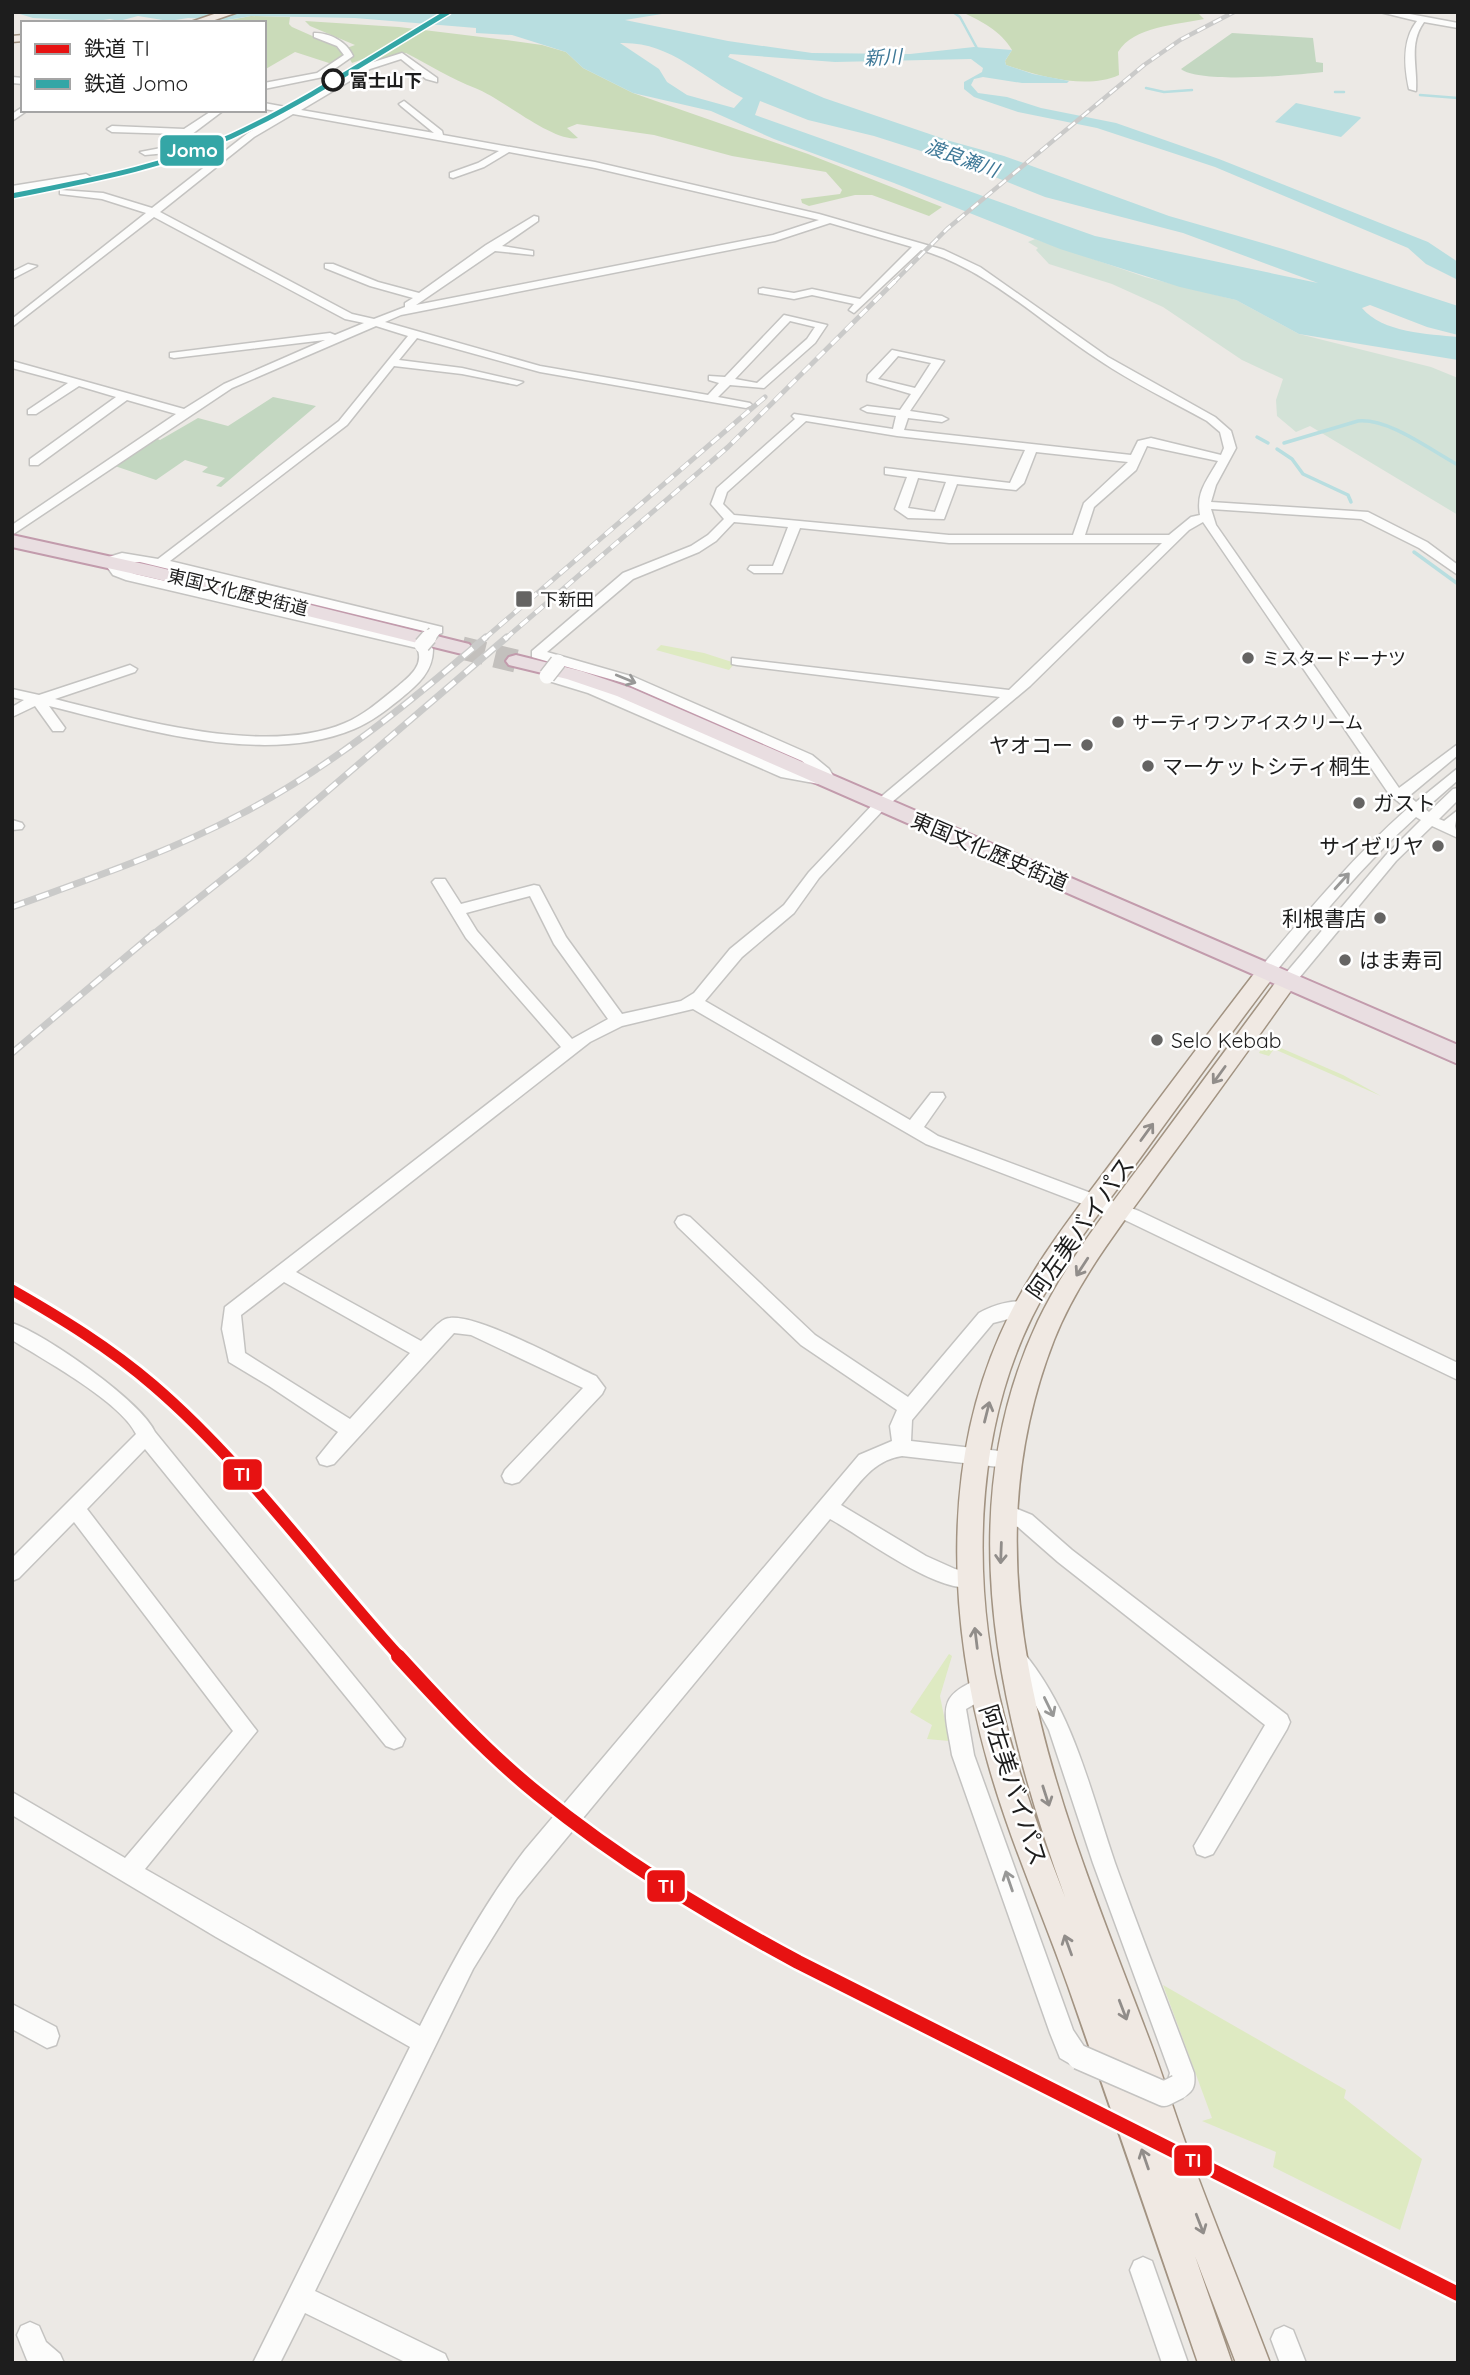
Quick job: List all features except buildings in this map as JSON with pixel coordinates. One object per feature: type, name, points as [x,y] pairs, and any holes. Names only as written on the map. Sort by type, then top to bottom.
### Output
[{"type":"highway","name":"東国文化歴史街道","points":[[12,541],[463,648]]},
{"type":"highway","name":"東国文化歴史街道","points":[[516,661],[574,675],[624,692],[1458,1055]]},
{"type":"main road","points":[[200,21],[233,12]]},
{"type":"main road","name":"阿左美バイパス","points":[[1215,2363],[1003,1766],[984,1687],[971,1580],[973,1488],[977,1457],[996,1378],[1025,1308],[1047,1268],[1095,1201],[1278,976]]},
{"type":"main road","name":"阿左美バイパス","points":[[1253,2363],[1182,2179],[1132,2034],[1064,1854],[1025,1731],[1009,1652],[1001,1577],[1008,1460],[1024,1391],[1042,1339],[1079,1272],[1278,976]]},
{"type":"street","points":[[1384,12],[1458,26]]},
{"type":"street","points":[[1413,89],[1410,72],[1412,33],[1416,17]]},
{"type":"street","points":[[266,86],[320,75],[349,56],[346,49],[338,43],[317,35]]},
{"type":"street","points":[[15,320],[233,148],[367,67],[397,57],[416,64],[419,71],[434,80]]},
{"type":"street","points":[[404,103],[439,133],[438,137]]},
{"type":"street","points":[[266,106],[603,167],[830,220],[969,264],[1093,352],[1218,424],[1230,443],[1206,493],[1205,512],[1326,696],[1399,797],[1428,819],[1451,830],[1458,815]]},
{"type":"street","points":[[145,152],[164,151],[186,132],[217,112]]},
{"type":"street","points":[[112,129],[186,132]]},
{"type":"street","points":[[453,175],[481,165],[508,149]]},
{"type":"street","points":[[12,189],[86,177]]},
{"type":"street","points":[[63,192],[114,198],[152,212],[340,313],[358,319],[375,321],[414,335],[540,369],[746,405]]},
{"type":"street","points":[[398,312],[534,219]]},
{"type":"street","points":[[12,531],[232,383],[398,312],[775,238],[830,220]]},
{"type":"street","points":[[764,291],[794,296],[812,292],[858,306],[919,246]]},
{"type":"street","points":[[490,247],[528,253]]},
{"type":"street","points":[[12,276],[32,266]]},
{"type":"street","points":[[329,266],[374,284],[422,297]]},
{"type":"street","points":[[712,398],[727,381],[788,317],[822,325],[811,341],[762,385],[727,381],[713,378]]},
{"type":"street","points":[[174,355],[348,334]]},
{"type":"street","points":[[160,563],[343,424],[414,335]]},
{"type":"street","points":[[897,433],[903,414],[938,361],[896,352],[872,377],[873,380],[918,391]]},
{"type":"street","points":[[393,363],[462,371],[517,382]]},
{"type":"street","points":[[12,364],[185,413]]},
{"type":"street","points":[[32,412],[78,382]]},
{"type":"street","points":[[34,462],[125,396]]},
{"type":"street","points":[[867,409],[943,419]]},
{"type":"street","points":[[1136,459],[897,433],[801,417],[717,497],[719,507],[731,518],[795,525],[949,539],[1172,540]]},
{"type":"street","points":[[1078,539],[1088,506],[1130,469],[1140,444],[1147,442],[1225,458]]},
{"type":"street","points":[[889,471],[1016,485],[1031,449]]},
{"type":"street","points":[[914,474],[901,509],[908,514],[940,516],[953,480]]},
{"type":"street","points":[[350,1430],[236,1357],[231,1329],[232,1311],[570,1048],[618,1021],[694,1002],[706,992],[736,953],[789,909],[814,875],[881,804],[1012,694],[1190,523],[1205,512],[1364,515],[1423,545],[1458,571]]},
{"type":"street","points":[[731,518],[712,538],[695,549],[628,576],[537,654],[629,681],[807,758],[824,772],[830,782]]},
{"type":"street","points":[[754,569],[778,570],[795,525]]},
{"type":"street","points":[[106,562],[131,557],[437,630],[422,645]]},
{"type":"street","points":[[12,693],[205,735],[262,738],[325,733],[349,726],[368,716],[420,675],[426,666],[426,649],[422,645],[131,577],[117,572],[106,562]]},
{"type":"street","points":[[559,661],[547,676],[593,690],[786,774],[830,782]]},
{"type":"street","points":[[737,661],[1012,694]]},
{"type":"street","points":[[12,713],[130,668]]},
{"type":"street","points":[[41,700],[42,708],[58,728]]},
{"type":"street","points":[[1399,797],[1458,748]]},
{"type":"street","points":[[1278,976],[1357,864],[1414,809],[1458,772]]},
{"type":"street","points":[[1278,976],[1428,819],[1458,792]]},
{"type":"street","points":[[440,881],[471,934],[570,1048]]},
{"type":"street","points":[[456,910],[534,890],[560,940],[618,1021]]},
{"type":"street","points":[[694,1002],[912,1130],[949,1147],[1120,1211],[1458,1372]]},
{"type":"street","points":[[912,1130],[937,1097]]},
{"type":"street","points":[[684,1222],[808,1340],[909,1408]]},
{"type":"street","points":[[283,1273],[422,1351]]},
{"type":"street","points":[[902,1448],[900,1426],[909,1408],[986,1318],[994,1313],[1025,1308]]},
{"type":"street","points":[[327,1458],[422,1351],[450,1325],[460,1325],[474,1328],[589,1382],[595,1388],[512,1476]]},
{"type":"street","points":[[12,1330],[90,1380],[141,1422],[147,1437],[394,1739]]},
{"type":"street","points":[[12,1572],[147,1437]]},
{"type":"street","points":[[266,2363],[470,1952],[533,1858],[866,1461],[887,1450],[902,1448],[1008,1460]]},
{"type":"street","points":[[825,1507],[937,1572],[958,1581],[971,1580]]},
{"type":"street","points":[[73,1510],[83,1517],[246,1731],[128,1872]]},
{"type":"street","points":[[1003,1512],[1025,1521],[1065,1556],[1279,1722],[1205,1846]]},
{"type":"street","points":[[984,1687],[959,1701],[955,1708],[963,1755],[1069,2049],[1079,2057],[1164,2094],[1183,2083],[1182,2073],[1104,1863],[1060,1731],[1042,1692],[1009,1652]]},
{"type":"street","points":[[12,1803],[424,2042]]},
{"type":"street","points":[[12,2016],[47,2036]]},
{"type":"street","points":[[1143,2270],[1175,2363]]},
{"type":"street","points":[[298,2296],[436,2363]]},
{"type":"street","points":[[30,2335],[36,2351],[51,2363]]},
{"type":"green space","points":[[962,12],[1197,12],[1204,19],[1157,28],[1134,37],[1118,52],[1119,75],[1092,81],[1077,81],[1048,77],[1006,65],[1005,61],[1012,50],[1007,43],[990,27]]},
{"type":"green space","points":[[251,16],[290,17],[289,24],[292,27],[335,46],[342,53],[342,59],[332,64],[295,52],[266,69],[266,21],[225,21]]},
{"type":"green space","points":[[305,21],[399,27],[542,45],[566,52],[583,68],[633,93],[808,154],[942,207],[929,216],[872,195],[855,195],[809,206],[802,203],[801,199],[840,194],[842,190],[826,172],[732,156],[654,135],[577,124],[567,128],[578,138],[567,138],[541,127],[486,93],[406,53],[372,63],[368,62],[375,58],[372,56],[352,63],[344,49],[355,45],[310,26]]},
{"type":"green space","points":[[1232,33],[1313,38],[1316,62],[1323,63],[1323,72],[1227,77],[1191,74],[1181,69]]},
{"type":"green space","points":[[273,397],[316,406],[221,487],[216,486],[225,478],[202,472],[208,467],[185,460],[156,480],[112,465],[152,437],[160,440],[198,418],[228,426]]},
{"type":"green space","points":[[661,645],[704,653],[735,663],[729,670],[656,650]]},
{"type":"green space","points":[[1265,1041],[1343,1075],[1381,1096],[1274,1049],[1269,1056],[1259,1053]]},
{"type":"green space","points":[[949,1654],[952,1656],[940,1696],[949,1741],[927,1739],[932,1725],[910,1712]]},
{"type":"green space","points":[[1163,1985],[1346,2090],[1344,2098],[1422,2159],[1400,2230],[1273,2167],[1276,2152],[1202,2121],[1212,2118]]},
{"type":"shaded area","points":[[1035,239],[1145,277],[1236,300],[1299,334],[1431,367],[1458,378],[1458,515],[1310,426],[1296,432],[1277,416],[1276,400],[1283,379],[1242,360],[1163,307],[1112,284],[1049,264],[1036,250],[1038,248],[1028,242]]},
{"type":"water","name":"渡良瀬川","points":[[13,12],[674,12],[625,20],[728,41],[812,53],[910,54],[974,47],[1012,50],[1005,61],[1006,65],[1069,81],[1022,83],[983,77],[974,79],[971,85],[978,93],[1007,97],[1041,108],[1116,123],[1219,159],[1428,242],[1458,262],[1458,280],[1426,264],[1408,248],[1215,167],[1097,128],[1018,112],[974,97],[964,89],[964,82],[982,72],[983,68],[971,59],[835,62],[730,54],[728,57],[824,98],[950,141],[1004,156],[1169,216],[1283,249],[1458,306],[1458,335],[1427,327],[1370,305],[1362,308],[1382,323],[1407,331],[1458,337],[1458,360],[1299,334],[1236,300],[1180,287],[1060,249],[774,139],[711,111],[633,93],[583,68],[566,52],[512,35],[476,33],[476,28],[355,18],[251,16],[227,20],[188,18],[169,21],[138,16],[119,21],[33,18]],"holes":[[[620,43],[638,44],[670,54],[743,98],[734,108],[687,95],[667,82],[659,69]],[[760,101],[808,120],[874,136],[965,165],[1045,197],[1183,233],[1318,283],[1095,236],[755,115]]]},
{"type":"water","points":[[1296,103],[1361,118],[1341,137],[1275,122]]},
{"type":"waterway","points":[[953,12],[960,17],[979,52]]},
{"type":"waterway","name":"新川","points":[[1146,88],[1164,92],[1192,90]]},
{"type":"waterway","name":"新川","points":[[1335,92],[1344,92]]},
{"type":"waterway","name":"新川","points":[[1420,95],[1458,98]]},
{"type":"waterway","points":[[1284,443],[1358,421],[1370,421],[1396,430],[1458,465]]},
{"type":"waterway","points":[[1257,437],[1268,443]]},
{"type":"waterway","points":[[1277,449],[1292,459],[1303,474],[1348,495],[1351,502]]},
{"type":"waterway","points":[[1414,552],[1458,584]]},
{"type":"tunnel","points":[[462,648],[516,661]]},
{"type":"railway","points":[[895,281],[947,229],[1144,65],[1180,40],[1234,12]]},
{"type":"railway","points":[[505,639],[728,447],[895,281]]},
{"type":"railway","points":[[484,639],[765,397]]},
{"type":"railway","points":[[12,907],[156,853],[212,829],[273,797],[368,733],[486,637]]},
{"type":"railway","points":[[146,940],[248,859],[507,637]]},
{"type":"railway","points":[[12,1053],[154,933]]},
{"type":"rail line","name":"Jomo","points":[[12,196],[131,172],[230,137],[284,109],[448,12]]},
{"type":"rail line","name":"TI","points":[[12,1290],[102,1346],[137,1371],[176,1406],[241,1473],[372,1626],[459,1721],[536,1793],[619,1855],[706,1911],[798,1962],[1458,2294]]},
{"type":"place","name":"富士山下","points":[[333,80]]},
{"type":"place","name":"下新田","points":[[524,599]]},
{"type":"place","name":"ミスタードーナツ","points":[[1248,658]]},
{"type":"place","name":"サーティワンアイスクリーム","points":[[1118,722]]},
{"type":"place","name":"ヤオコー","points":[[1087,745]]},
{"type":"place","name":"マーケットシティ桐生","points":[[1148,766]]},
{"type":"place","name":"ガスト","points":[[1359,803]]},
{"type":"place","name":"サイゼリヤ","points":[[1438,846]]},
{"type":"place","name":"利根書店","points":[[1380,918]]},
{"type":"place","name":"はま寿司","points":[[1345,960]]},
{"type":"place","name":"Selo Kebab","points":[[1157,1040]]}]
